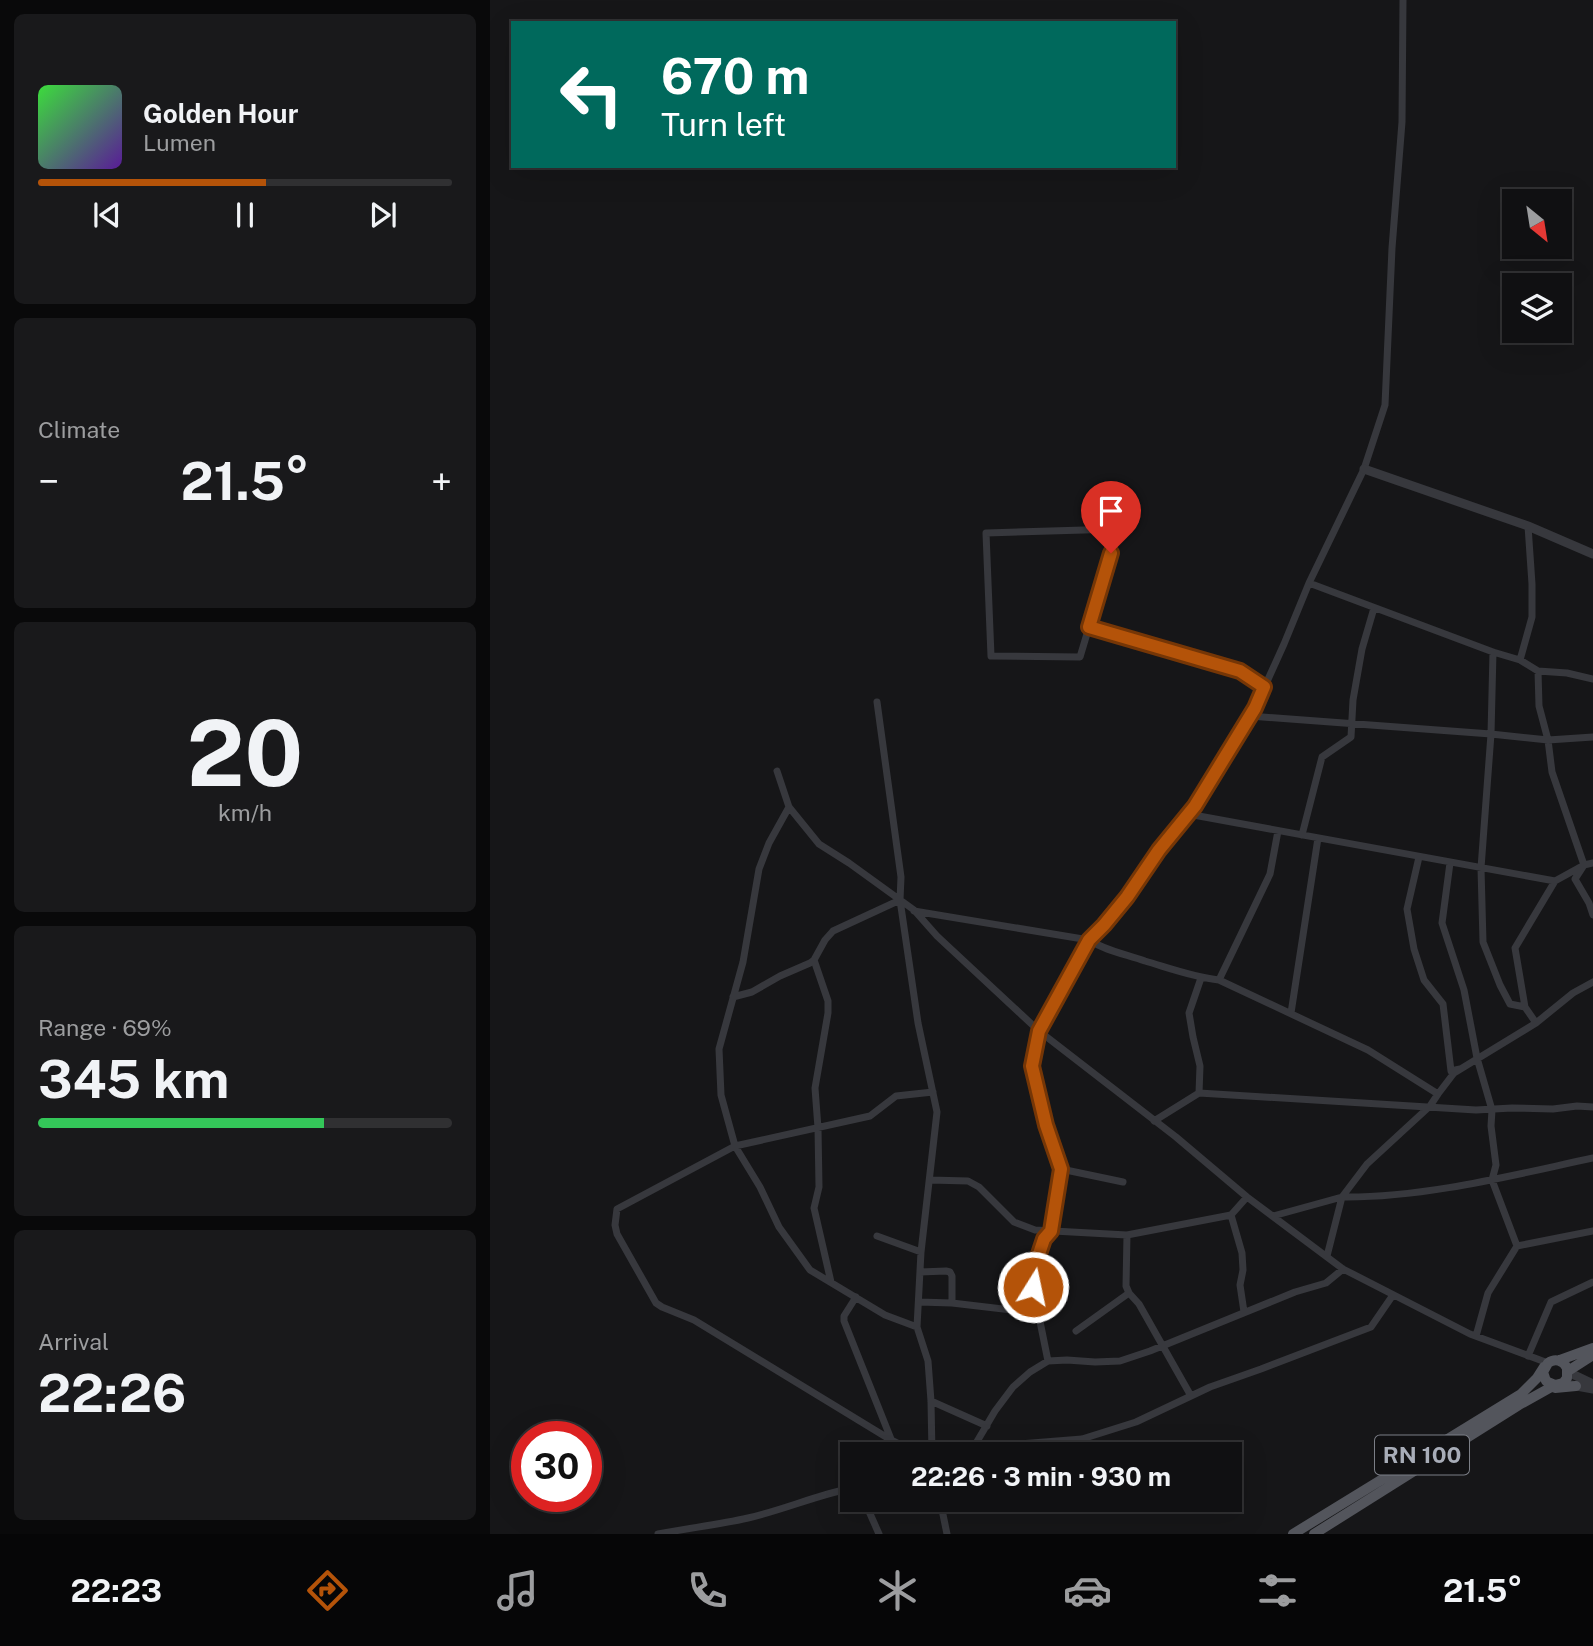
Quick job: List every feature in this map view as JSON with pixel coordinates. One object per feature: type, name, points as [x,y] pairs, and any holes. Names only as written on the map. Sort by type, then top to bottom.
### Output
[{"type":"main road","points":[[1560,1360],[1566,1364],[1563,1378],[1546,1381],[1543,1372],[1546,1365],[1593,1348]]},
{"type":"main road","name":"RN 100","points":[[1314,1534],[1563,1378],[1593,1355]]},
{"type":"main road","name":"RN 100","points":[[1293,1534],[1521,1394],[1546,1365]]},
{"type":"main road","points":[[1542,1391],[1576,1386]]},
{"type":"street","points":[[1048,1361],[1033,1287],[1044,1239],[1051,1231],[1061,1169],[1046,1125],[1032,1066],[1039,1031],[1089,940],[1127,897],[1159,850],[1195,806],[1250,716],[1309,583],[1364,469],[1385,405],[1392,248],[1402,122],[1403,0]]},
{"type":"street","points":[[1364,469],[1528,526],[1593,554]]},
{"type":"street","points":[[1520,660],[1532,617],[1528,526]]},
{"type":"street","points":[[1118,529],[1089,627],[1080,657],[991,656],[986,533],[1118,529]]},
{"type":"street","points":[[1309,583],[1520,660],[1538,671],[1567,673],[1593,679]]},
{"type":"street","points":[[1301,835],[1322,757],[1351,737],[1353,700],[1362,649],[1374,608]]},
{"type":"street","points":[[1089,627],[1240,671],[1264,687]]},
{"type":"street","points":[[1493,652],[1491,734],[1481,868],[1483,942],[1510,1004],[1525,1007]]},
{"type":"street","points":[[1538,671],[1539,706],[1548,740],[1552,772],[1584,865],[1576,879],[1590,903],[1593,915]]},
{"type":"street","points":[[877,702],[901,877],[900,900],[918,1023],[937,1112],[921,1252],[917,1327],[928,1361],[932,1442]]},
{"type":"street","points":[[1250,716],[1548,740],[1593,737]]},
{"type":"street","points":[[777,771],[789,807],[819,844],[914,910],[937,936],[1039,1031],[1247,1196],[1343,1269],[1476,1336],[1546,1365]]},
{"type":"street","points":[[789,807],[769,843],[759,869],[743,962],[719,1049],[721,1095],[735,1146],[760,1187],[779,1227],[810,1270],[886,1315],[917,1327]]},
{"type":"street","points":[[1188,814],[1555,881]]},
{"type":"street","points":[[1219,980],[1270,874],[1278,831]]},
{"type":"street","points":[[1291,1013],[1318,838]]},
{"type":"street","points":[[1419,857],[1407,909],[1414,949],[1424,980],[1443,1004],[1451,1071],[1460,1069]]},
{"type":"street","points":[[1450,863],[1442,923],[1464,990],[1477,1058],[1492,1110],[1491,1126],[1496,1165],[1492,1180],[1517,1245]]},
{"type":"street","points":[[1536,1023],[1525,1007],[1515,948],[1555,881],[1593,863]]},
{"type":"street","points":[[733,998],[752,992],[801,968],[814,960],[833,931],[900,900]]},
{"type":"street","points":[[914,910],[1089,940],[1107,950],[1201,978],[1219,980],[1368,1049],[1438,1094]]},
{"type":"street","points":[[814,960],[828,1001],[815,1088],[819,1186],[814,1208],[831,1282]]},
{"type":"street","points":[[1199,1093],[1200,1066],[1189,1013],[1201,978]]},
{"type":"street","points":[[1327,1256],[1342,1197],[1367,1164],[1430,1106],[1454,1073],[1536,1023],[1573,993],[1593,982]]},
{"type":"street","points":[[895,1442],[694,1320],[656,1303],[617,1234],[615,1225],[617,1209],[735,1146],[870,1116],[896,1096],[933,1092]]},
{"type":"street","points":[[1154,1121],[1199,1093],[1492,1110],[1593,1107]]},
{"type":"street","points":[[1273,1216],[1342,1197],[1367,1198],[1432,1190],[1593,1158]]},
{"type":"street","points":[[1061,1169],[1123,1182]]},
{"type":"street","points":[[930,1181],[968,1181],[979,1187],[1014,1222],[1035,1230],[1126,1235],[1231,1214],[1247,1196]]},
{"type":"street","points":[[1231,1214],[1242,1253],[1240,1285],[1244,1312]]},
{"type":"street","points":[[1476,1336],[1488,1293],[1517,1245],[1593,1231]]},
{"type":"street","points":[[1126,1235],[1126,1286],[1191,1396]]},
{"type":"street","points":[[877,1236],[921,1252]]},
{"type":"street","points":[[977,1442],[1013,1387],[1048,1361],[1120,1361],[1295,1292],[1326,1283],[1343,1269]]},
{"type":"street","points":[[920,1272],[950,1272],[952,1304]]},
{"type":"street","points":[[1528,1356],[1550,1302],[1593,1282]]},
{"type":"street","points":[[1076,1331],[1129,1293]]},
{"type":"street","points":[[1044,1442],[1082,1439],[1136,1422],[1210,1387],[1371,1327],[1393,1295]]},
{"type":"street","points":[[856,1297],[844,1316],[844,1321],[891,1440]]},
{"type":"street","points":[[919,1302],[1037,1312]]},
{"type":"street","points":[[1563,1378],[1593,1384]]},
{"type":"street","points":[[1563,1378],[1576,1386],[1593,1389]]},
{"type":"street","points":[[931,1401],[986,1426]]},
{"type":"street","points":[[658,1534],[750,1518],[840,1492]]},
{"type":"street","points":[[869,1512],[879,1534]]},
{"type":"street","points":[[942,1512],[947,1534]]},
{"type":"route","points":[[1033,1287],[1039,1254],[1046,1234],[1051,1231],[1061,1169],[1046,1125],[1032,1066],[1039,1031],[1089,940],[1127,897],[1159,850],[1195,806],[1255,708],[1264,687],[1240,671],[1089,627],[1111,553]]}]
